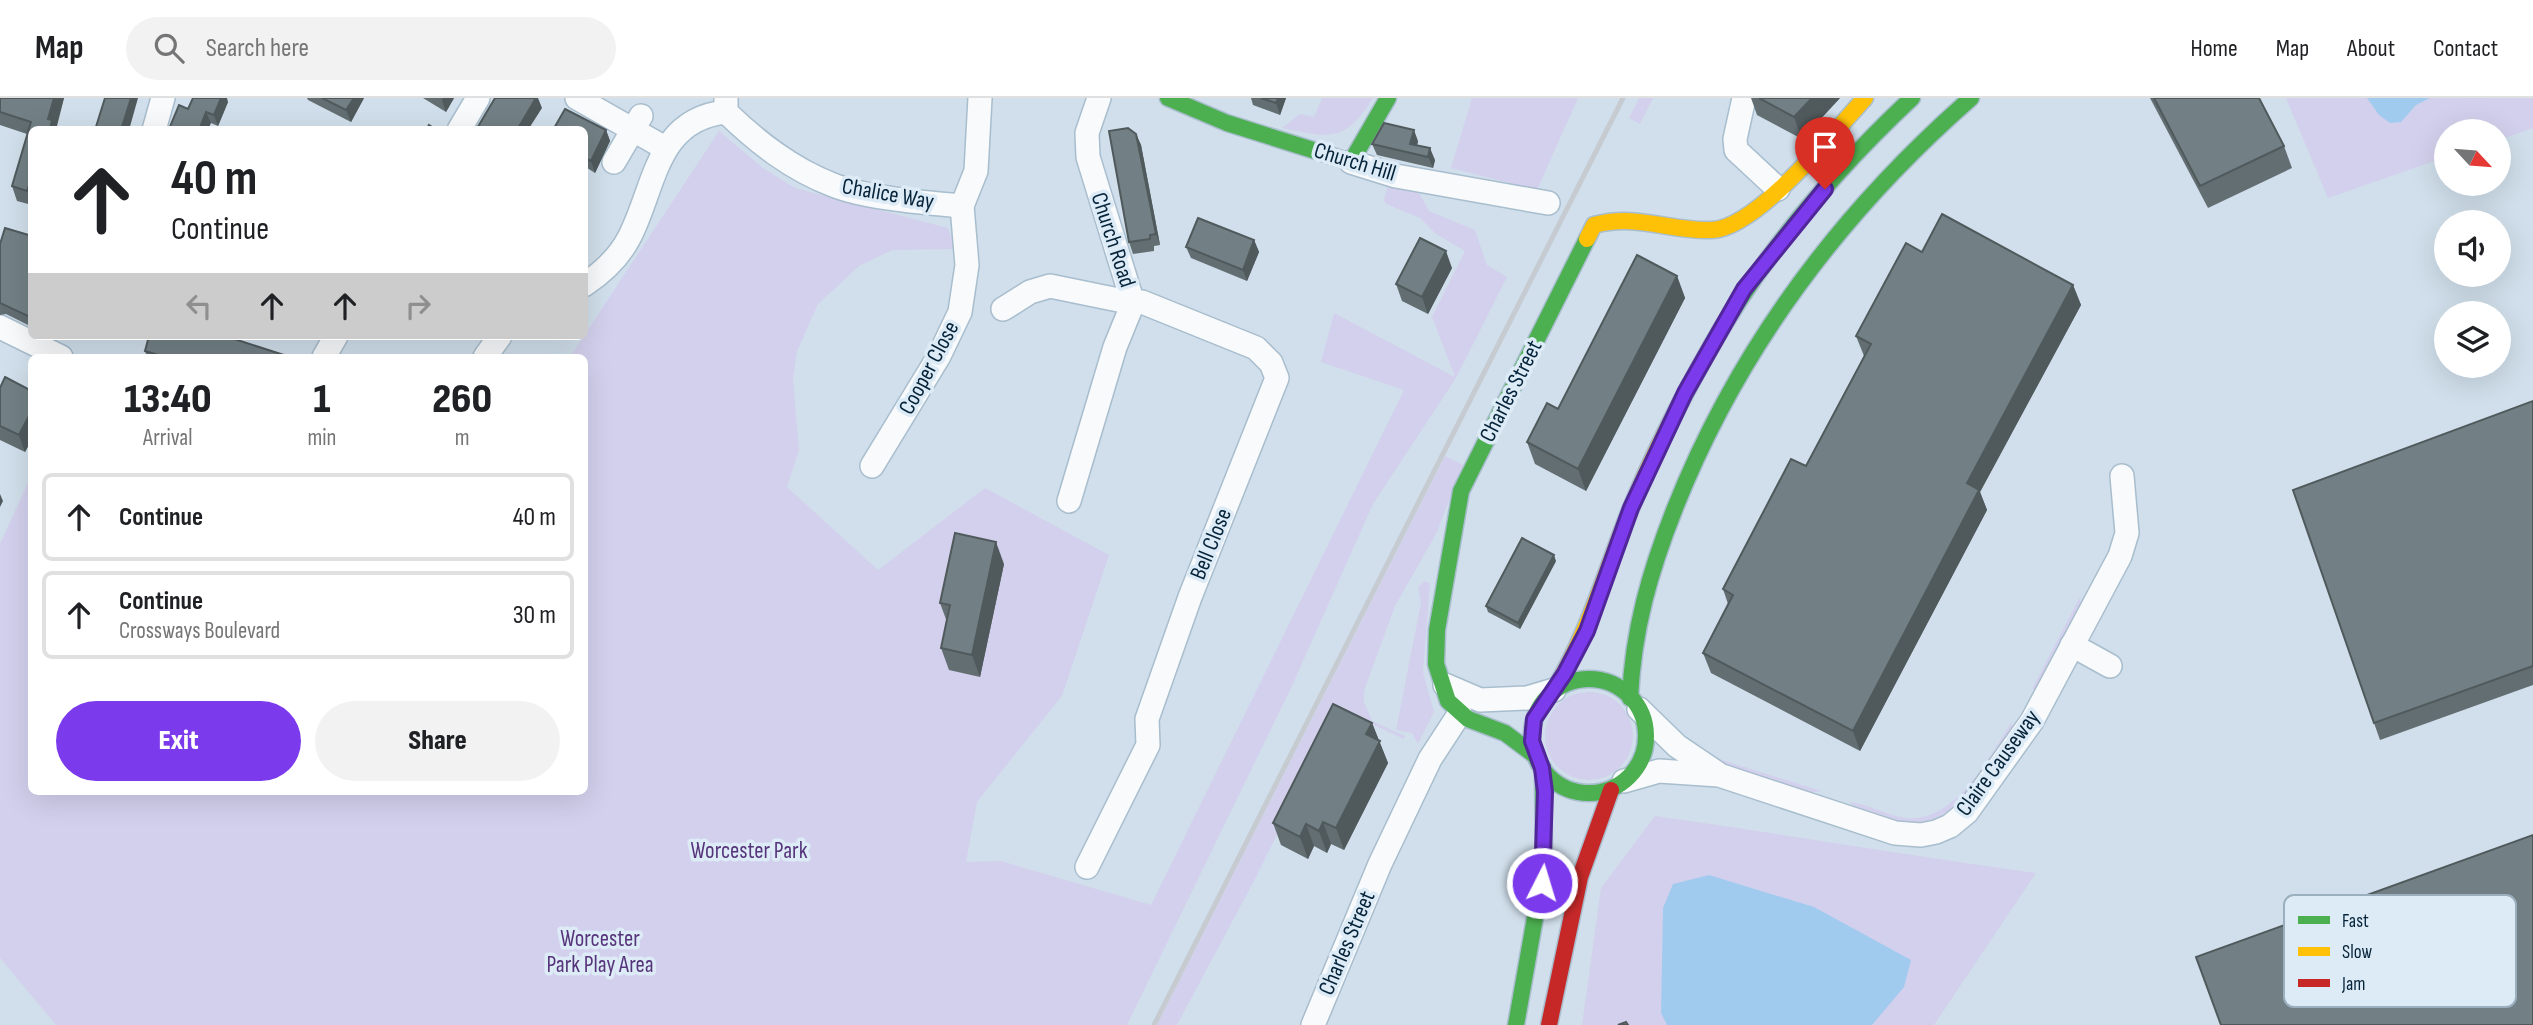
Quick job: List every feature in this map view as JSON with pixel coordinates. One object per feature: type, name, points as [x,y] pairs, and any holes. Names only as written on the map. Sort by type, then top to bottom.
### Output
[{"type":"main road","name":"Church Hill","points":[[1168,98],[1227,123],[1351,162]]},
{"type":"main road","points":[[1351,162],[1388,98]]},
{"type":"main road","points":[[1778,189],[1865,98]]},
{"type":"main road","points":[[1516,1025],[1544,867],[1540,762],[1532,741],[1532,722],[1554,690],[1590,624],[1631,508],[1675,414],[1744,289],[1810,206],[1886,120],[1912,98]]},
{"type":"main road","points":[[1549,1025],[1580,877],[1618,785],[1636,766],[1645,746],[1647,731],[1635,704],[1632,650],[1641,604],[1656,557],[1703,440],[1760,341],[1825,250],[1910,155],[1971,98]]},
{"type":"main road","name":"Charles Street","points":[[1460,712],[1448,701],[1438,670],[1435,649],[1461,491],[1594,225],[1613,218],[1716,231],[1749,216],[1778,189]]},
{"type":"main road","points":[[1554,690],[1576,680],[1593,678],[1611,684],[1635,704]]},
{"type":"main road","points":[[1460,712],[1472,721],[1507,734],[1540,762],[1555,781],[1575,791],[1618,785]]},
{"type":"street","points":[[155,126],[163,98]]},
{"type":"street","points":[[462,126],[478,98]]},
{"type":"street","points":[[577,98],[637,123],[665,148]]},
{"type":"street","name":"Cooper Close","points":[[872,466],[939,356],[960,312],[967,265],[962,206],[976,171],[979,98]]},
{"type":"street","name":"Church Road","points":[[1069,501],[1115,347],[1133,303],[1092,175],[1087,148],[1088,128],[1099,98]]},
{"type":"street","points":[[1744,98],[1735,139],[1736,149],[1778,189]]},
{"type":"street","points":[[588,282],[617,257],[630,236],[665,148],[686,128],[726,105]]},
{"type":"street","name":"Chalice Way","points":[[726,105],[763,148],[834,186],[918,202],[962,206]]},
{"type":"street","points":[[614,162],[637,123]]},
{"type":"street","name":"Church Hill","points":[[1351,162],[1396,176],[1548,203]]},
{"type":"street","points":[[1003,309],[1030,292],[1050,286],[1133,303]]},
{"type":"street","name":"Bell Close","points":[[1087,867],[1148,746],[1147,719],[1190,597],[1277,380],[1272,363],[1256,348],[1142,302],[1133,303]]},
{"type":"street","points":[[0,327],[55,354]]},
{"type":"street","name":"Claire Causeway","points":[[1618,785],[1659,771],[1719,775],[1895,832],[1921,835],[1937,832],[1950,825],[1967,811],[2032,721],[2120,556],[2127,533],[2122,476]]},
{"type":"street","points":[[2072,645],[2110,666]]},
{"type":"street","points":[[1445,685],[1483,700],[1527,698],[1554,690]]},
{"type":"street","name":"Claire Causeway","points":[[1635,704],[1677,746],[1719,775]]},
{"type":"street","name":"Charles Street","points":[[1313,1025],[1408,805],[1439,742],[1460,712]]},
{"type":"green space","points":[[1322,98],[1373,98],[1354,123],[1335,134],[1313,134],[1282,128],[1300,114],[1314,117]]},
{"type":"green space","points":[[1472,98],[1578,98],[1537,190],[1451,168]]},
{"type":"green space","points":[[1639,98],[1653,98],[1640,124],[1629,118]]},
{"type":"green space","points":[[2286,98],[2533,98],[2533,128],[2511,136],[2511,119],[2434,119],[2434,161],[2328,198]]},
{"type":"green space","name":"Worcester Park","points":[[719,131],[763,168],[795,188],[948,228],[956,249],[892,250],[859,266],[818,304],[797,351],[793,379],[799,450],[787,487],[878,570],[985,488],[1109,555],[1062,696],[977,802],[966,862],[1001,861],[1151,905],[1404,390],[1321,362],[1334,313],[1455,377],[1432,317],[1465,251],[1436,234],[1420,218],[1386,204],[1384,200],[1389,181],[1416,187],[1429,211],[1475,230],[1487,265],[1507,277],[1456,378],[1373,504],[1291,688],[1127,1025],[56,1025],[0,958],[0,544],[28,483],[28,795],[588,795],[588,354],[572,354],[581,340],[588,340],[588,330]]},
{"type":"green space","points":[[1445,456],[1463,465],[1436,534],[1395,606],[1364,691],[1364,702],[1372,721],[1405,736],[1404,739],[1339,709],[1255,879],[1177,1025],[1157,1025]]},
{"type":"green space","points":[[1424,581],[1430,583],[1423,672],[1434,712],[1418,744],[1412,733],[1396,730],[1421,603],[1418,587]]},
{"type":"green space","points":[[2080,597],[2081,607],[2037,689],[2032,689]]},
{"type":"green space","points":[[1589,692],[1606,695],[1620,705],[1630,719],[1633,736],[1630,753],[1620,767],[1606,777],[1589,780],[1572,777],[1558,767],[1548,753],[1545,736],[1548,719],[1558,705],[1572,695]]},
{"type":"green space","points":[[2011,723],[2013,730],[1975,785],[1962,801],[1946,813],[1928,820],[1908,822],[1856,808],[1849,802],[1906,818],[1924,817],[1940,810],[1955,800],[1968,786]]},
{"type":"green space","points":[[1706,753],[1821,791],[1809,793],[1722,765]]},
{"type":"green space","points":[[1655,816],[2036,873],[1934,1025],[1582,1025],[1601,888]]},
{"type":"water","points":[[2367,98],[2430,98],[2416,105],[2401,122],[2390,123],[2379,115]]},
{"type":"water","points":[[1709,875],[1814,907],[1911,960],[1904,987],[1872,1025],[1667,1025],[1661,1013],[1663,908],[1673,884]]},
{"type":"building","points":[[0,98],[54,98],[48,119],[52,120],[51,126],[30,126],[31,122],[0,112]]},
{"type":"building","points":[[105,98],[131,98],[122,126],[96,126]]},
{"type":"building","points":[[193,98],[221,98],[214,115],[206,112],[201,126],[170,126],[179,105],[188,109]]},
{"type":"building","points":[[322,98],[354,98],[346,110]]},
{"type":"building","points":[[495,98],[536,98],[519,126],[478,126]]},
{"type":"building","points":[[1261,98],[1278,98],[1276,103]]},
{"type":"building","points":[[1759,98],[1812,98],[1794,117]]},
{"type":"building","points":[[2154,98],[2259,98],[2284,146],[2200,186]]},
{"type":"building","points":[[565,109],[606,130],[591,161],[588,159],[588,126],[555,126]]},
{"type":"building","points":[[1384,123],[1414,130],[1410,144],[1430,148],[1428,157],[1372,144]]},
{"type":"building","points":[[1128,128],[1136,134],[1156,234],[1150,235],[1150,239],[1129,242],[1109,131]]},
{"type":"building","points":[[28,132],[28,188],[27,191],[12,186]]},
{"type":"building","points":[[1942,214],[2073,285],[1967,483],[1979,490],[1853,731],[1703,653],[1733,595],[1723,589],[1791,459],[1806,466],[1871,344],[1856,336],[1906,243],[1922,252]]},
{"type":"building","points":[[1198,218],[1254,240],[1243,270],[1186,247]]},
{"type":"building","points":[[5,228],[28,235],[28,316],[0,303],[0,244]]},
{"type":"building","points":[[1420,238],[1446,251],[1422,297],[1396,284]]},
{"type":"building","points":[[1637,255],[1677,276],[1578,469],[1527,442],[1547,403],[1558,409]]},
{"type":"building","points":[[148,340],[237,340],[281,354],[155,354],[145,351]]},
{"type":"building","points":[[5,377],[28,389],[28,418],[19,435],[0,426],[0,388]]},
{"type":"building","points":[[2533,401],[2533,666],[2374,723],[2293,490]]},
{"type":"building","points":[[955,533],[996,542],[972,655],[941,648],[950,605],[940,603]]},
{"type":"building","points":[[1522,538],[1554,555],[1518,623],[1486,606]]},
{"type":"building","points":[[1333,704],[1372,723],[1366,734],[1380,741],[1336,828],[1323,822],[1319,831],[1306,824],[1300,837],[1273,823]]},
{"type":"building","points":[[2533,835],[2533,1025],[2221,1025],[2196,957],[2284,925],[2284,1007],[2516,1007],[2516,895],[2367,895]]},
{"type":"railway","points":[[1154,1025],[1623,98]]},
{"type":"traffic: fast","points":[[1168,98],[1227,123],[1351,162],[1388,98]]},
{"type":"traffic: fast","points":[[1712,345],[1755,277],[1803,214],[1855,154],[1912,98]]},
{"type":"traffic: fast","points":[[1630,698],[1639,625],[1658,555],[1701,449],[1730,392],[1798,285],[1837,235],[1879,188],[1971,98]]},
{"type":"traffic: fast","points":[[1537,757],[1505,733],[1468,719],[1448,701],[1436,664],[1437,630],[1461,491],[1587,239]]},
{"type":"traffic: fast","points":[[1589,679],[1611,683],[1629,696],[1642,714],[1646,736],[1642,758],[1629,776],[1611,789],[1589,793],[1567,789],[1549,776],[1536,758],[1532,736],[1536,714],[1549,696],[1567,683],[1589,679]]},
{"type":"traffic: fast","points":[[1516,1025],[1544,867],[1543,768]]},
{"type":"traffic: slow","points":[[1587,239],[1594,225],[1610,222],[1640,222],[1697,230],[1712,230],[1730,225],[1751,213],[1794,176],[1865,98]]},
{"type":"traffic: slow","points":[[1554,690],[1586,627],[1646,474],[1712,345]]},
{"type":"traffic: jam","points":[[1549,1025],[1580,877],[1611,790]]},
{"type":"route","points":[[1542,883],[1545,792],[1542,768],[1532,741],[1534,719],[1577,653],[1602,593],[1637,493],[1685,393],[1744,289],[1825,189]]},
{"type":"park label","name":"Worcester Park Play Area","points":[[600,952]]}]
